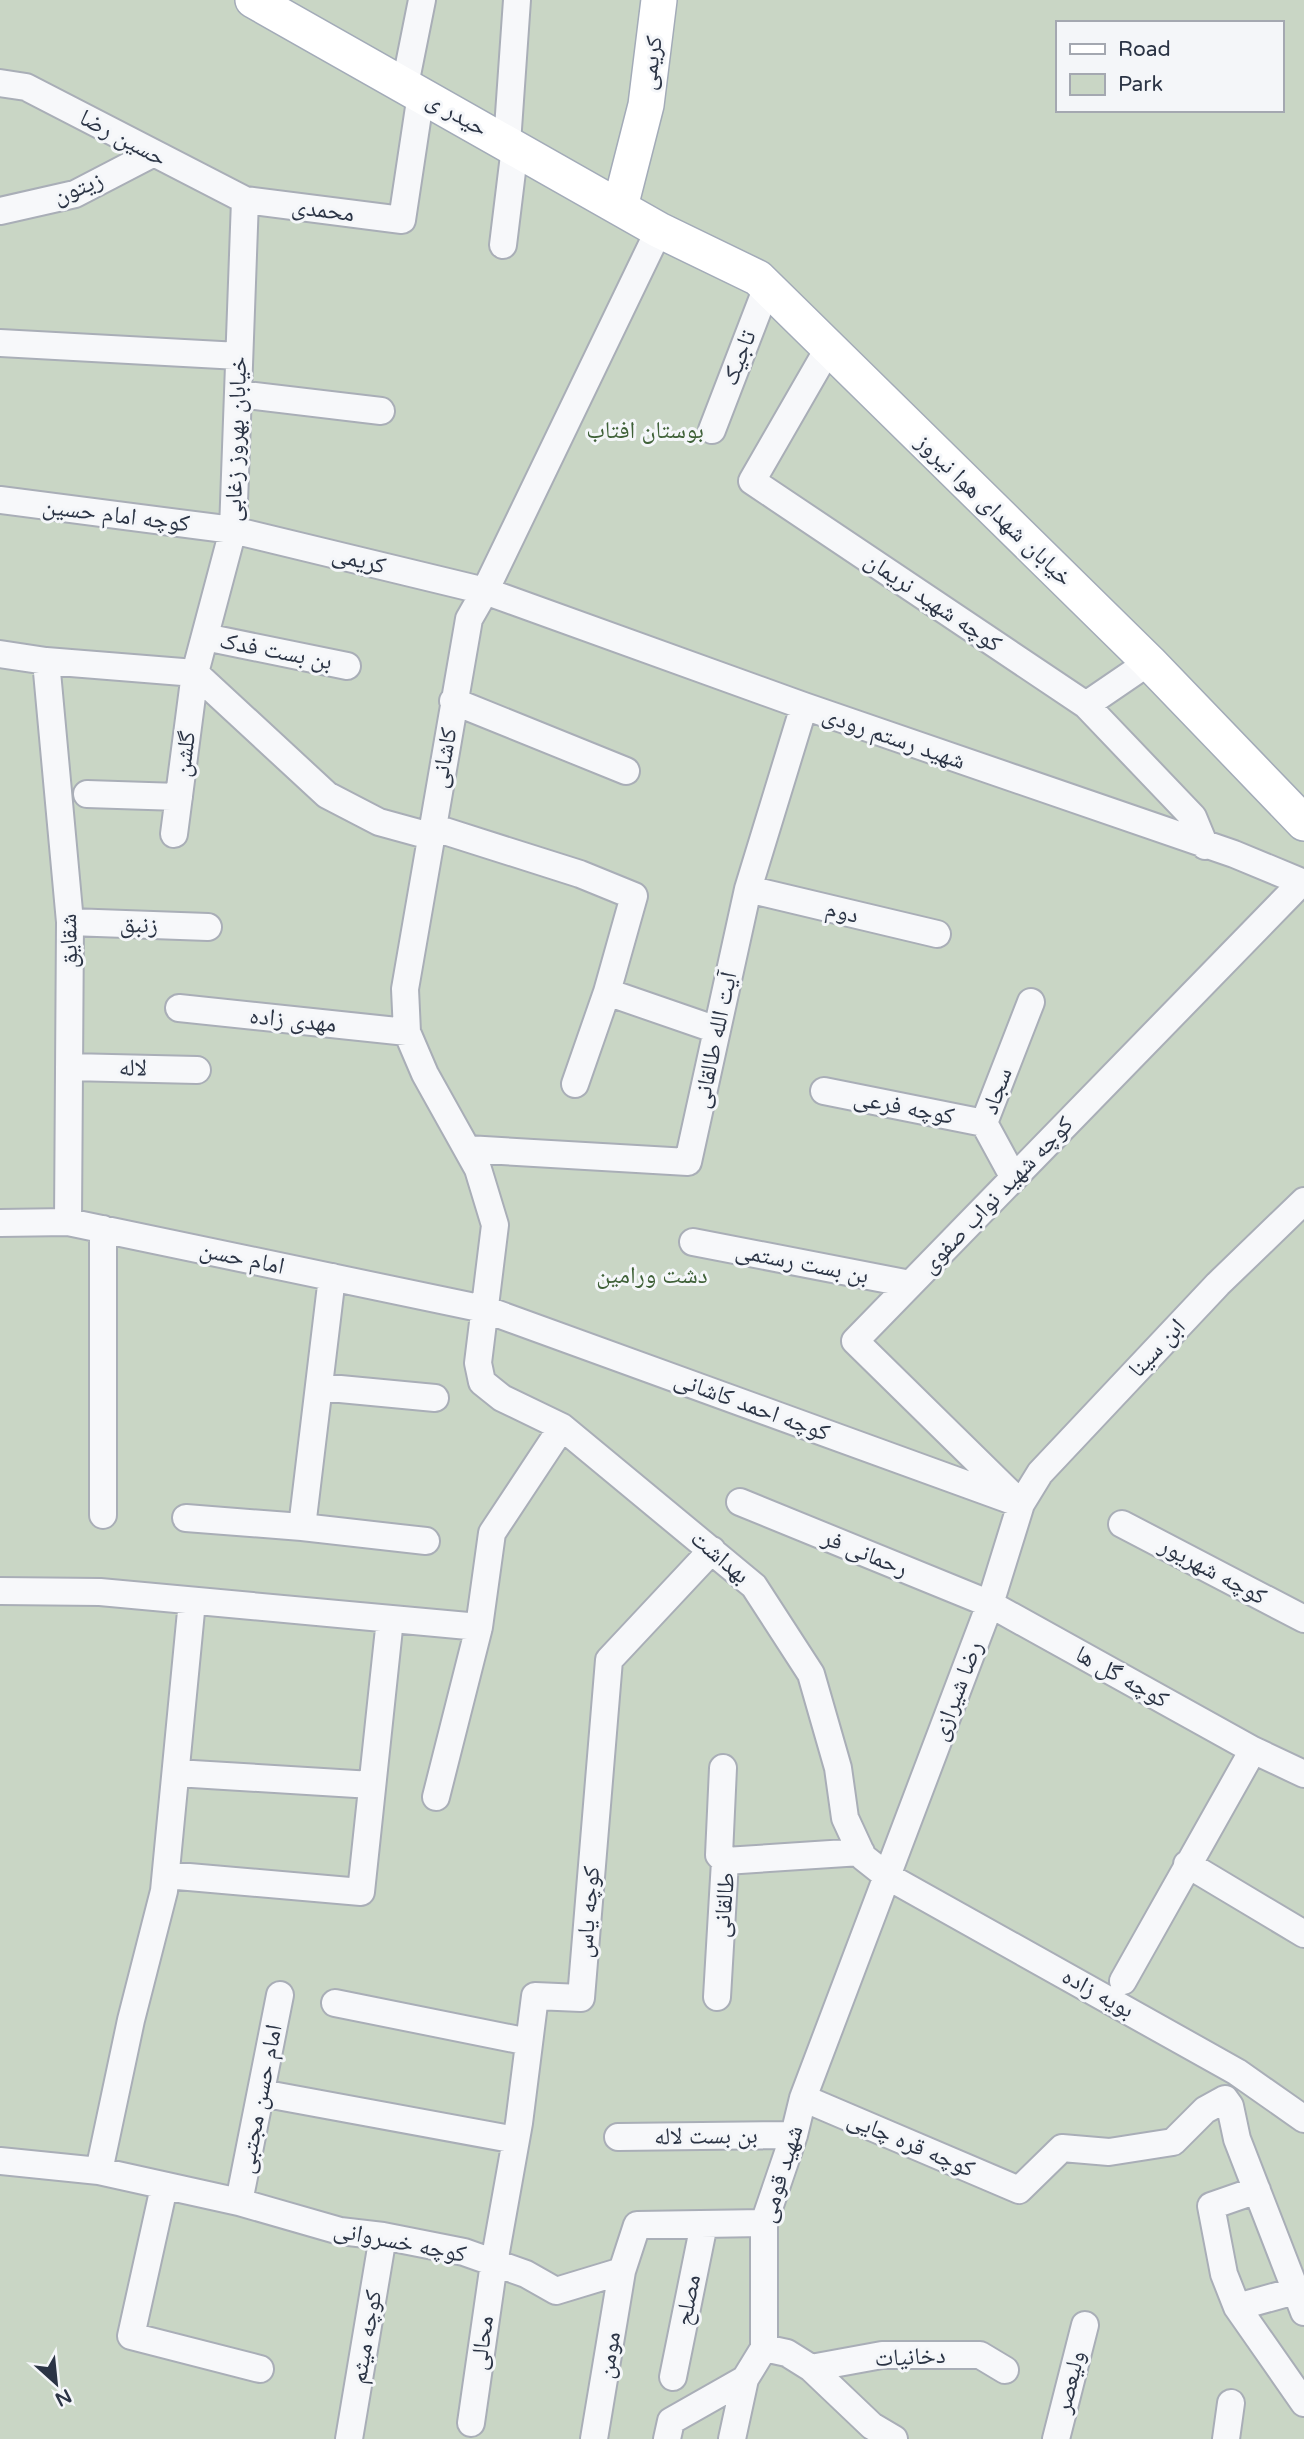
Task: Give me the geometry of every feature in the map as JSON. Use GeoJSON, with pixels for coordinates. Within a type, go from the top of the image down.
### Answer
{"type":"FeatureCollection","features":[{"type":"Feature","properties":{"kind":"main road","name":"حیدر ی"},"geometry":{"type":"LineString","coordinates":[[253,0],[290,10],[413,90],[659,230]]}},
{"type":"Feature","properties":{"kind":"main road","name":"کریمی"},"geometry":{"type":"LineString","coordinates":[[620,207],[646,104],[659,0]]}},
{"type":"Feature","properties":{"kind":"main road","name":"خیابان شهدای هوا نیروز"},"geometry":{"type":"LineString","coordinates":[[659,230],[758,278],[1149,662],[1304,823]]}},
{"type":"Feature","properties":{"kind":"street"},"geometry":{"type":"LineString","coordinates":[[413,90],[422,0]]}},
{"type":"Feature","properties":{"kind":"street"},"geometry":{"type":"LineString","coordinates":[[503,245],[511,145],[517,0]]}},
{"type":"Feature","properties":{"kind":"street","name":"حسین رضا"},"geometry":{"type":"LineString","coordinates":[[0,83],[26,87],[245,201]]}},
{"type":"Feature","properties":{"kind":"street","name":"محمدی"},"geometry":{"type":"LineString","coordinates":[[245,201],[402,220],[413,90]]}},
{"type":"Feature","properties":{"kind":"street","name":"زیتون"},"geometry":{"type":"LineString","coordinates":[[0,211],[75,194],[152,154]]}},
{"type":"Feature","properties":{"kind":"street","name":"خیابان بهروز زغابی"},"geometry":{"type":"LineString","coordinates":[[195,673],[233,530],[245,201]]}},
{"type":"Feature","properties":{"kind":"street","name":"کاشانی"},"geometry":{"type":"LineString","coordinates":[[484,1309],[495,1225],[478,1169],[425,1074],[407,1032],[405,989],[469,619],[659,230]]}},
{"type":"Feature","properties":{"kind":"street","name":"تاجیک"},"geometry":{"type":"LineString","coordinates":[[712,430],[766,287]]}},
{"type":"Feature","properties":{"kind":"street"},"geometry":{"type":"LineString","coordinates":[[0,343],[239,356]]}},
{"type":"Feature","properties":{"kind":"street","name":"کوچه شهید نریمان"},"geometry":{"type":"LineString","coordinates":[[828,349],[752,481],[1086,705],[1193,817],[1205,846]]}},
{"type":"Feature","properties":{"kind":"street"},"geometry":{"type":"LineString","coordinates":[[238,394],[381,411]]}},
{"type":"Feature","properties":{"kind":"street","name":"کوچه امام حسین"},"geometry":{"type":"LineString","coordinates":[[0,500],[233,530]]}},
{"type":"Feature","properties":{"kind":"street","name":"کریمی"},"geometry":{"type":"LineString","coordinates":[[233,530],[485,591]]}},
{"type":"Feature","properties":{"kind":"street","name":"شهید رستم رودی"},"geometry":{"type":"LineString","coordinates":[[485,591],[804,706],[1234,854],[1303,883]]}},
{"type":"Feature","properties":{"kind":"street","name":"بن بست فدک"},"geometry":{"type":"LineString","coordinates":[[205,637],[347,666]]}},
{"type":"Feature","properties":{"kind":"street"},"geometry":{"type":"LineString","coordinates":[[0,654],[46,661],[195,673],[327,795],[379,822],[431,832],[580,874],[634,896],[607,992],[576,1084]]}},
{"type":"Feature","properties":{"kind":"street","name":"شقایق"},"geometry":{"type":"LineString","coordinates":[[46,661],[70,922],[68,1222]]}},
{"type":"Feature","properties":{"kind":"street"},"geometry":{"type":"LineString","coordinates":[[1086,705],[1149,662]]}},
{"type":"Feature","properties":{"kind":"street","name":"گلشن"},"geometry":{"type":"LineString","coordinates":[[174,834],[195,673]]}},
{"type":"Feature","properties":{"kind":"street"},"geometry":{"type":"LineString","coordinates":[[453,701],[626,771]]}},
{"type":"Feature","properties":{"kind":"street","name":"آیت الله طالقانی"},"geometry":{"type":"LineString","coordinates":[[467,1149],[688,1162],[748,889],[804,706]]}},
{"type":"Feature","properties":{"kind":"street"},"geometry":{"type":"LineString","coordinates":[[87,794],[179,797]]}},
{"type":"Feature","properties":{"kind":"street","name":"کوچه شهید نواب صفوی"},"geometry":{"type":"LineString","coordinates":[[1021,1504],[855,1341],[1303,883]]}},
{"type":"Feature","properties":{"kind":"street","name":"دوم"},"geometry":{"type":"LineString","coordinates":[[748,889],[937,934]]}},
{"type":"Feature","properties":{"kind":"street","name":"زنبق"},"geometry":{"type":"LineString","coordinates":[[70,922],[208,927]]}},
{"type":"Feature","properties":{"kind":"street"},"geometry":{"type":"LineString","coordinates":[[607,992],[717,1030]]}},
{"type":"Feature","properties":{"kind":"street","name":"سجاد"},"geometry":{"type":"LineString","coordinates":[[1014,1178],[984,1123],[1031,1002]]}},
{"type":"Feature","properties":{"kind":"street","name":"مهدی زاده"},"geometry":{"type":"LineString","coordinates":[[179,1008],[407,1032]]}},
{"type":"Feature","properties":{"kind":"street","name":"لاله"},"geometry":{"type":"LineString","coordinates":[[69,1067],[197,1070]]}},
{"type":"Feature","properties":{"kind":"street","name":"کوچه فرعی"},"geometry":{"type":"LineString","coordinates":[[824,1091],[984,1123]]}},
{"type":"Feature","properties":{"kind":"street","name":"ابن سینا"},"geometry":{"type":"LineString","coordinates":[[1021,1504],[1040,1473],[1218,1284],[1304,1201]]}},
{"type":"Feature","properties":{"kind":"street","name":"امام حسن"},"geometry":{"type":"LineString","coordinates":[[0,1223],[68,1222],[484,1309]]}},
{"type":"Feature","properties":{"kind":"street"},"geometry":{"type":"LineString","coordinates":[[103,1229],[103,1515]]}},
{"type":"Feature","properties":{"kind":"street","name":"بن بست رستمی"},"geometry":{"type":"LineString","coordinates":[[693,1242],[910,1283]]}},
{"type":"Feature","properties":{"kind":"street"},"geometry":{"type":"LineString","coordinates":[[302,1527],[332,1277]]}},
{"type":"Feature","properties":{"kind":"street","name":"بهداشت"},"geometry":{"type":"LineString","coordinates":[[484,1309],[478,1363],[482,1382],[502,1398],[562,1427],[754,1587],[811,1674],[838,1768],[845,1818],[863,1857],[887,1875]]}},
{"type":"Feature","properties":{"kind":"street","name":"کوچه احمد کاشانی"},"geometry":{"type":"LineString","coordinates":[[484,1309],[1021,1504]]}},
{"type":"Feature","properties":{"kind":"street"},"geometry":{"type":"LineString","coordinates":[[319,1387],[435,1398]]}},
{"type":"Feature","properties":{"kind":"street"},"geometry":{"type":"LineString","coordinates":[[436,1797],[479,1627],[492,1533],[562,1427]]}},
{"type":"Feature","properties":{"kind":"street","name":"رحمانی فر"},"geometry":{"type":"LineString","coordinates":[[740,1502],[990,1604]]}},
{"type":"Feature","properties":{"kind":"street","name":"رضا شیرازی"},"geometry":{"type":"LineString","coordinates":[[887,1875],[990,1604],[1021,1504]]}},
{"type":"Feature","properties":{"kind":"street"},"geometry":{"type":"LineString","coordinates":[[186,1518],[302,1527],[426,1541]]}},
{"type":"Feature","properties":{"kind":"street","name":"کوچه شهریور"},"geometry":{"type":"LineString","coordinates":[[1122,1524],[1304,1619]]}},
{"type":"Feature","properties":{"kind":"street","name":"کوچه یاس"},"geometry":{"type":"LineString","coordinates":[[494,2263],[516,2140],[535,1996],[582,1998],[609,1660],[712,1550]]}},
{"type":"Feature","properties":{"kind":"street"},"geometry":{"type":"LineString","coordinates":[[0,1591],[100,1592],[479,1627]]}},
{"type":"Feature","properties":{"kind":"street"},"geometry":{"type":"LineString","coordinates":[[99,2171],[131,2020],[164,1891],[192,1601]]}},
{"type":"Feature","properties":{"kind":"street","name":"کوچه گل ها"},"geometry":{"type":"LineString","coordinates":[[990,1604],[1253,1750],[1304,1774]]}},
{"type":"Feature","properties":{"kind":"street"},"geometry":{"type":"LineString","coordinates":[[166,1875],[360,1892],[390,1619]]}},
{"type":"Feature","properties":{"kind":"street"},"geometry":{"type":"LineString","coordinates":[[1123,1981],[1253,1750]]}},
{"type":"Feature","properties":{"kind":"street"},"geometry":{"type":"LineString","coordinates":[[723,1768],[719,1854],[725,1861]]}},
{"type":"Feature","properties":{"kind":"street"},"geometry":{"type":"LineString","coordinates":[[176,1773],[372,1785]]}},
{"type":"Feature","properties":{"kind":"street","name":"طالقانی"},"geometry":{"type":"LineString","coordinates":[[717,1997],[725,1861],[861,1852]]}},
{"type":"Feature","properties":{"kind":"street"},"geometry":{"type":"LineString","coordinates":[[1187,1864],[1304,1934]]}},
{"type":"Feature","properties":{"kind":"street","name":"بویه زاده"},"geometry":{"type":"LineString","coordinates":[[887,1875],[1237,2073],[1304,2119]]}},
{"type":"Feature","properties":{"kind":"street","name":"شهید قومی"},"geometry":{"type":"LineString","coordinates":[[764,2348],[764,2223],[794,2135],[803,2098],[887,1875]]}},
{"type":"Feature","properties":{"kind":"street","name":"امام حسن مجتبی"},"geometry":{"type":"LineString","coordinates":[[239,2202],[280,1995]]}},
{"type":"Feature","properties":{"kind":"street"},"geometry":{"type":"LineString","coordinates":[[335,2003],[529,2042]]}},
{"type":"Feature","properties":{"kind":"street"},"geometry":{"type":"LineString","coordinates":[[1237,2073],[1225,2099],[1230,2106],[1237,2139],[1299,2302],[1237,2307]]}},
{"type":"Feature","properties":{"kind":"street"},"geometry":{"type":"LineString","coordinates":[[261,2093],[516,2140]]}},
{"type":"Feature","properties":{"kind":"street","name":"کوچه قره چایی"},"geometry":{"type":"LineString","coordinates":[[803,2098],[1019,2190],[1062,2148],[1109,2152],[1173,2142],[1205,2110],[1225,2099]]}},
{"type":"Feature","properties":{"kind":"street","name":"بن بست لاله"},"geometry":{"type":"LineString","coordinates":[[618,2137],[794,2135]]}},
{"type":"Feature","properties":{"kind":"street","name":"کوچه خسروانی"},"geometry":{"type":"LineString","coordinates":[[0,2161],[99,2171],[239,2202],[340,2231],[383,2236],[464,2252],[526,2274],[556,2291],[622,2271]]}},
{"type":"Feature","properties":{"kind":"street"},"geometry":{"type":"LineString","coordinates":[[164,2187],[131,2336],[260,2369]]}},
{"type":"Feature","properties":{"kind":"street"},"geometry":{"type":"LineString","coordinates":[[1256,2190],[1211,2206],[1224,2274],[1237,2307],[1304,2403]]}},
{"type":"Feature","properties":{"kind":"street"},"geometry":{"type":"LineString","coordinates":[[622,2271],[637,2225],[764,2223]]}},
{"type":"Feature","properties":{"kind":"street","name":"مصلح"},"geometry":{"type":"LineString","coordinates":[[673,2377],[704,2224]]}},
{"type":"Feature","properties":{"kind":"street","name":"کوچه میثم"},"geometry":{"type":"LineString","coordinates":[[349,2439],[383,2236]]}},
{"type":"Feature","properties":{"kind":"street","name":"محالی"},"geometry":{"type":"LineString","coordinates":[[471,2423],[494,2263]]}},
{"type":"Feature","properties":{"kind":"street","name":"مومن"},"geometry":{"type":"LineString","coordinates":[[594,2439],[622,2271]]}},
{"type":"Feature","properties":{"kind":"street","name":"ولیعصر"},"geometry":{"type":"LineString","coordinates":[[1056,2439],[1085,2325]]}},
{"type":"Feature","properties":{"kind":"street"},"geometry":{"type":"LineString","coordinates":[[732,2439],[745,2379],[764,2348],[787,2353],[811,2368],[872,2426],[891,2438]]}},
{"type":"Feature","properties":{"kind":"street","name":"دخانیات"},"geometry":{"type":"LineString","coordinates":[[811,2368],[882,2356],[980,2354],[1005,2370]]}},
{"type":"Feature","properties":{"kind":"street"},"geometry":{"type":"LineString","coordinates":[[667,2439],[671,2421],[745,2379]]}},
{"type":"Feature","properties":{"kind":"street"},"geometry":{"type":"LineString","coordinates":[[1226,2439],[1231,2403]]}},
{"type":"Feature","properties":{"kind":"green space","name":"دشت ورامین"},"geometry":{"type":"Polygon","coordinates":[[[0,0],[1304,0],[1304,2439],[0,2439],[0,0]]]}},
{"type":"Feature","properties":{"kind":"park label","name":"بوستان افتاب"},"geometry":{"type":"Point","coordinates":[645,430]}}]}
